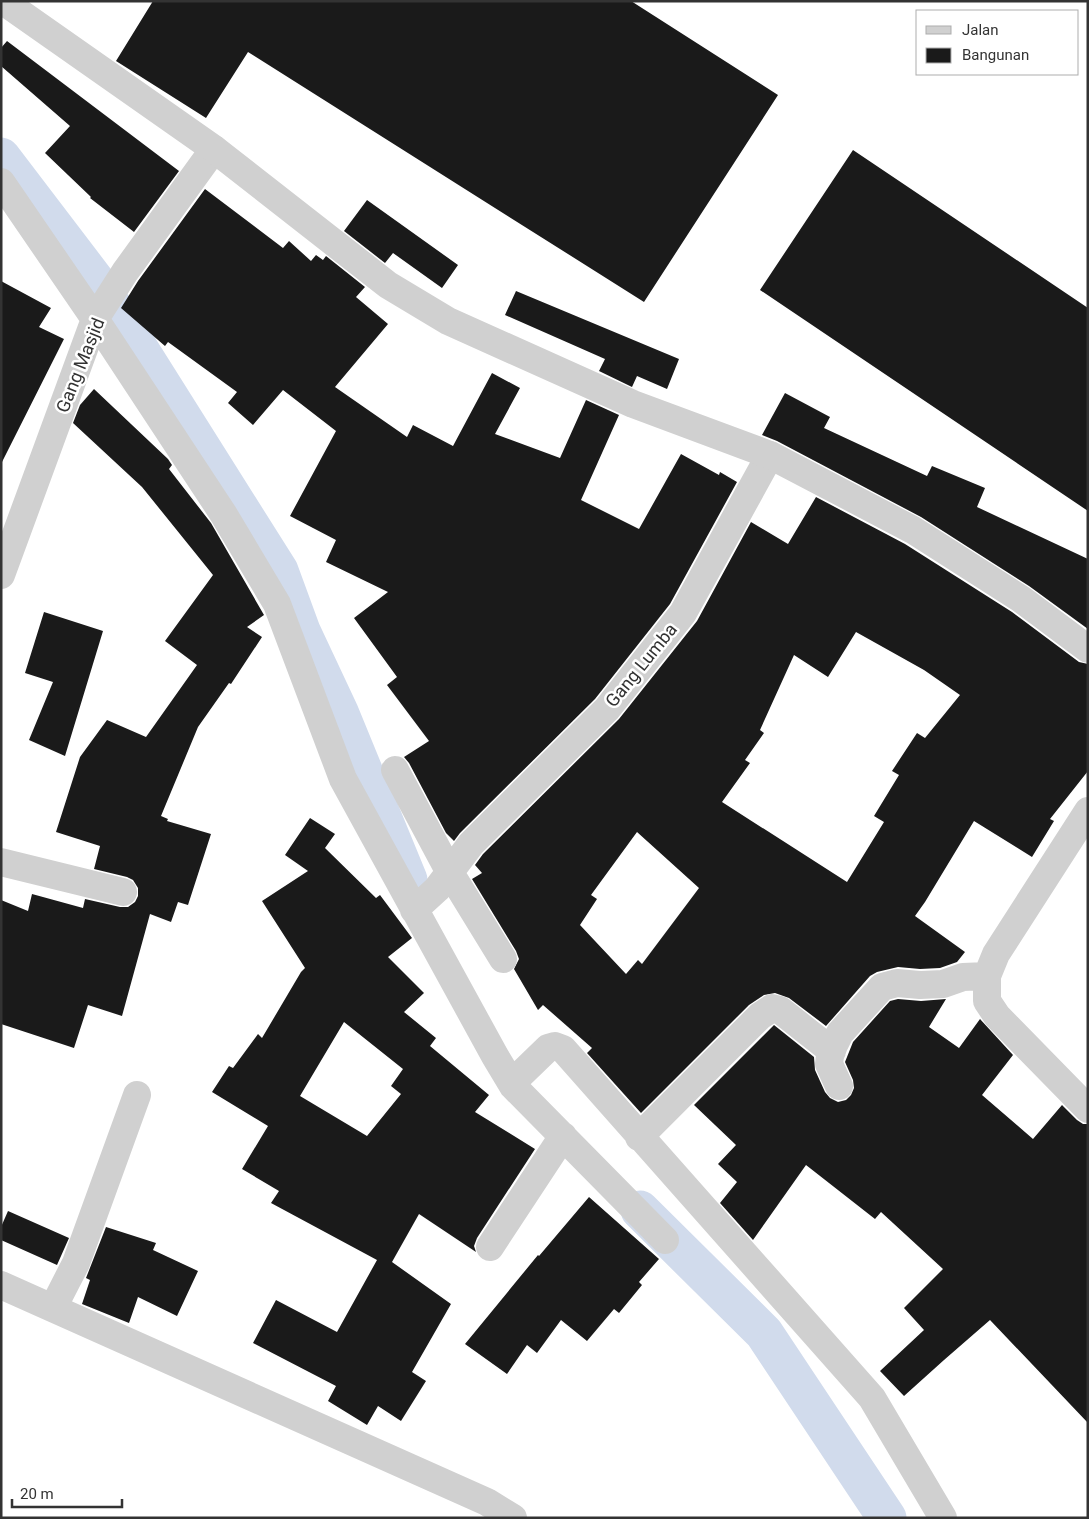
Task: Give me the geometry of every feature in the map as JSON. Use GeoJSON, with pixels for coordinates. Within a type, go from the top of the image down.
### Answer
{"type":"FeatureCollection","features":[{"type":"Feature","properties":{"kind":"street"},"geometry":{"type":"LineString","coordinates":[[3,1],[214,149],[388,285],[448,321],[633,404],[770,455],[912,530],[1021,599],[1088,649]]}},
{"type":"Feature","properties":{"kind":"street","name":"Gang Masjid"},"geometry":{"type":"LineString","coordinates":[[1,575],[98,315],[125,272],[214,149]]}},
{"type":"Feature","properties":{"kind":"street"},"geometry":{"type":"LineString","coordinates":[[1,182],[98,315],[224,515],[277,604],[343,779],[430,894],[503,959]]}},
{"type":"Feature","properties":{"kind":"street","name":"Gang Lumba"},"geometry":{"type":"LineString","coordinates":[[430,894],[471,844],[607,708],[683,613],[770,455]]}},
{"type":"Feature","properties":{"kind":"street"},"geometry":{"type":"LineString","coordinates":[[395,770],[430,894],[495,1056],[515,1082],[563,1136],[665,1240]]}},
{"type":"Feature","properties":{"kind":"street"},"geometry":{"type":"LineString","coordinates":[[1088,811],[996,954],[987,976],[988,1001],[997,1016],[1088,1109]]}},
{"type":"Feature","properties":{"kind":"street"},"geometry":{"type":"LineString","coordinates":[[1,862],[123,892]]}},
{"type":"Feature","properties":{"kind":"street"},"geometry":{"type":"LineString","coordinates":[[839,1086],[830,1064],[832,1051],[840,1033],[882,988],[897,983],[943,984],[963,977],[987,976]]}},
{"type":"Feature","properties":{"kind":"street"},"geometry":{"type":"LineString","coordinates":[[640,1137],[760,1016],[772,1008],[780,1010],[832,1051]]}},
{"type":"Feature","properties":{"kind":"street"},"geometry":{"type":"LineString","coordinates":[[515,1082],[548,1048],[555,1046],[563,1049],[872,1398],[944,1518]]}},
{"type":"Feature","properties":{"kind":"street"},"geometry":{"type":"LineString","coordinates":[[53,1308],[76,1263],[137,1095]]}},
{"type":"Feature","properties":{"kind":"street"},"geometry":{"type":"LineString","coordinates":[[490,1247],[563,1136]]}},
{"type":"Feature","properties":{"kind":"street"},"geometry":{"type":"LineString","coordinates":[[1,1284],[487,1502],[513,1518]]}},
{"type":"Feature","properties":{"kind":"building"},"geometry":{"type":"Polygon","coordinates":[[[153,1],[631,1],[778,95],[644,302],[248,52],[206,118],[116,61],[153,1]]]}},
{"type":"Feature","properties":{"kind":"building"},"geometry":{"type":"Polygon","coordinates":[[[7,41],[179,171],[134,232],[90,198],[45,153],[70,126],[1,66],[1,48],[7,41]]]}},
{"type":"Feature","properties":{"kind":"building"},"geometry":{"type":"Polygon","coordinates":[[[853,150],[1088,308],[1088,511],[760,290],[853,150]]]}},
{"type":"Feature","properties":{"kind":"building"},"geometry":{"type":"Polygon","coordinates":[[[205,189],[283,248],[289,241],[311,261],[316,255],[323,260],[326,256],[365,287],[356,297],[388,324],[335,387],[407,437],[413,425],[453,446],[492,373],[520,388],[495,434],[560,458],[586,400],[619,415],[581,500],[639,529],[681,454],[719,475],[720,472],[737,482],[670,604],[595,699],[454,841],[446,833],[404,757],[429,741],[387,685],[397,677],[354,618],[388,592],[326,562],[336,540],[290,516],[336,431],[283,390],[253,425],[228,403],[237,392],[168,342],[165,346],[121,308],[138,281],[205,189]]]}},
{"type":"Feature","properties":{"kind":"building"},"geometry":{"type":"Polygon","coordinates":[[[367,200],[458,265],[442,288],[393,253],[385,263],[344,231],[367,200]]]}},
{"type":"Feature","properties":{"kind":"building"},"geometry":{"type":"Polygon","coordinates":[[[1,281],[51,308],[39,327],[64,339],[1,464],[1,281]]]}},
{"type":"Feature","properties":{"kind":"building"},"geometry":{"type":"Polygon","coordinates":[[[516,291],[679,359],[667,389],[637,376],[632,387],[599,371],[605,359],[505,315],[516,291]]]}},
{"type":"Feature","properties":{"kind":"building"},"geometry":{"type":"Polygon","coordinates":[[[94,389],[168,459],[172,465],[169,469],[211,523],[264,615],[247,627],[262,637],[231,684],[229,683],[198,727],[161,816],[168,819],[167,821],[211,834],[188,905],[178,902],[171,922],[150,914],[122,1016],[88,1005],[74,1048],[1,1024],[1,900],[28,911],[32,894],[83,908],[85,899],[120,907],[128,907],[135,902],[138,896],[138,888],[133,880],[94,869],[100,846],[56,832],[80,757],[107,720],[146,737],[197,665],[165,641],[213,575],[142,487],[73,423],[80,405],[94,389]]]}},
{"type":"Feature","properties":{"kind":"building"},"geometry":{"type":"Polygon","coordinates":[[[785,393],[830,417],[824,428],[927,476],[932,466],[985,488],[977,507],[1088,559],[1088,629],[1029,586],[921,517],[777,441],[762,435],[785,393]]]}},
{"type":"Feature","properties":{"kind":"building"},"geometry":{"type":"Polygon","coordinates":[[[816,497],[905,544],[1012,612],[1079,662],[1088,664],[1088,771],[1050,819],[1054,821],[1032,857],[974,821],[915,916],[965,952],[957,962],[940,968],[898,967],[877,972],[870,976],[826,1026],[789,998],[775,993],[764,995],[749,1005],[641,1113],[587,1053],[592,1048],[543,1005],[538,1010],[514,969],[519,959],[516,951],[472,879],[482,873],[475,865],[483,854],[619,719],[697,621],[751,522],[788,544],[816,497]],[[856,632],[828,677],[794,655],[760,730],[764,733],[745,760],[750,763],[722,802],[847,882],[884,822],[874,816],[899,775],[892,771],[917,733],[925,738],[960,695],[924,670],[856,632]],[[637,832],[591,895],[597,899],[580,925],[626,974],[638,960],[642,964],[699,888],[637,832]]]}},
{"type":"Feature","properties":{"kind":"building"},"geometry":{"type":"Polygon","coordinates":[[[44,612],[103,631],[65,756],[29,740],[53,682],[25,673],[44,612]]]}},
{"type":"Feature","properties":{"kind":"building"},"geometry":{"type":"Polygon","coordinates":[[[310,818],[335,834],[325,848],[376,898],[380,895],[412,938],[388,957],[424,993],[404,1012],[436,1038],[430,1046],[489,1095],[475,1112],[535,1149],[477,1238],[474,1246],[476,1252],[419,1214],[392,1262],[451,1304],[412,1372],[426,1381],[401,1421],[378,1406],[367,1425],[328,1401],[336,1386],[253,1343],[276,1300],[337,1332],[377,1260],[271,1203],[279,1191],[242,1169],[268,1126],[212,1092],[229,1066],[233,1068],[258,1034],[262,1038],[305,968],[262,901],[308,871],[285,855],[310,818]],[[344,1022],[300,1096],[367,1136],[401,1094],[391,1086],[403,1069],[344,1022]]]}},
{"type":"Feature","properties":{"kind":"building"},"geometry":{"type":"Polygon","coordinates":[[[898,999],[921,1001],[946,999],[929,1027],[959,1048],[980,1019],[1013,1055],[982,1095],[1033,1139],[1062,1105],[1077,1120],[1083,1124],[1088,1124],[1088,1423],[990,1320],[904,1396],[880,1371],[924,1330],[904,1308],[943,1269],[881,1212],[875,1219],[806,1165],[753,1240],[720,1203],[737,1182],[718,1164],[736,1145],[694,1105],[774,1025],[814,1057],[815,1070],[825,1092],[830,1098],[838,1102],[846,1100],[854,1088],[853,1080],[845,1062],[853,1042],[890,1001],[898,999]]]}},
{"type":"Feature","properties":{"kind":"building"},"geometry":{"type":"Polygon","coordinates":[[[589,1197],[659,1259],[639,1282],[642,1285],[619,1313],[614,1309],[587,1341],[561,1320],[537,1353],[527,1345],[507,1374],[465,1344],[538,1255],[589,1197]]]}},
{"type":"Feature","properties":{"kind":"building"},"geometry":{"type":"Polygon","coordinates":[[[8,1211],[69,1238],[57,1265],[1,1240],[1,1227],[8,1211]]]}},
{"type":"Feature","properties":{"kind":"building"},"geometry":{"type":"Polygon","coordinates":[[[106,1227],[156,1243],[153,1250],[198,1271],[177,1316],[138,1297],[129,1323],[82,1304],[90,1280],[86,1278],[106,1227]]]}},
{"type":"Feature","properties":{"kind":"waterway"},"geometry":{"type":"LineString","coordinates":[[1,157],[100,287],[279,571],[301,631],[339,712],[408,880]]}},
{"type":"Feature","properties":{"kind":"waterway"},"geometry":{"type":"LineString","coordinates":[[640,1210],[764,1333],[887,1518]]}}]}
